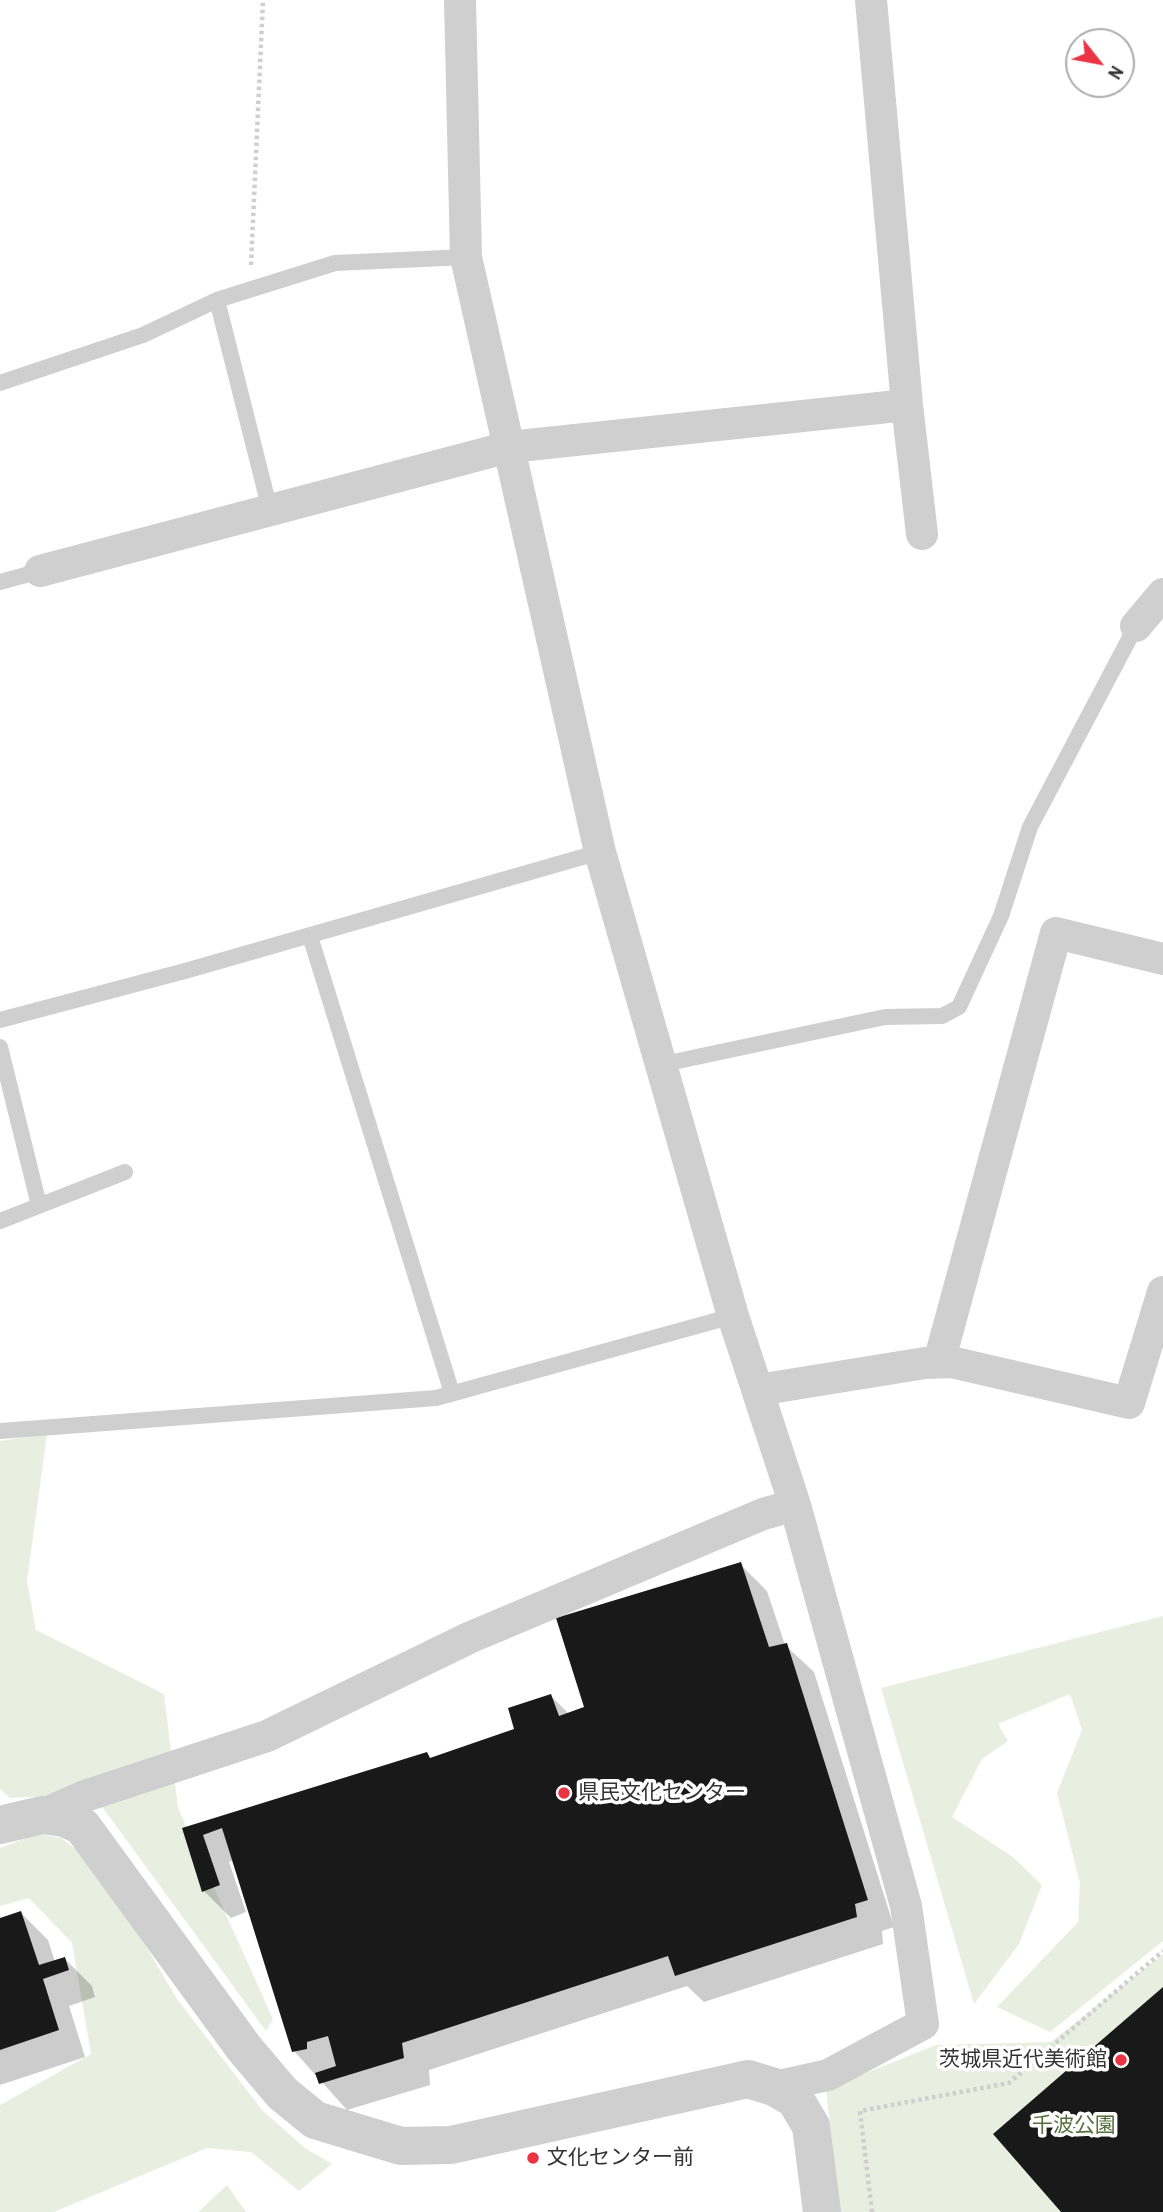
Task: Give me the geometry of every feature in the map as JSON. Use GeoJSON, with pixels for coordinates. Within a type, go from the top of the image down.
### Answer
{"type":"FeatureCollection","features":[{"type":"Feature","properties":{"kind":"street"},"geometry":{"type":"LineString","coordinates":[[460,0],[466,257],[600,852],[733,1316],[795,1505],[906,1906],[923,2024],[828,2075],[774,2087]]}},
{"type":"Feature","properties":{"kind":"street"},"geometry":{"type":"LineString","coordinates":[[871,0],[907,405],[922,534]]}},
{"type":"Feature","properties":{"kind":"street"},"geometry":{"type":"LineString","coordinates":[[40,571],[509,447],[907,405]]}},
{"type":"Feature","properties":{"kind":"street"},"geometry":{"type":"LineString","coordinates":[[1136,626],[1163,594]]}},
{"type":"Feature","properties":{"kind":"street"},"geometry":{"type":"LineString","coordinates":[[939,1363],[1056,933],[1163,959]]}},
{"type":"Feature","properties":{"kind":"street"},"geometry":{"type":"LineString","coordinates":[[758,1390],[951,1362],[1129,1403],[1163,1292]]}},
{"type":"Feature","properties":{"kind":"street"},"geometry":{"type":"LineString","coordinates":[[0,1825],[42,1815],[85,1796],[267,1736],[471,1637],[763,1514],[795,1505]]}},
{"type":"Feature","properties":{"kind":"street"},"geometry":{"type":"LineString","coordinates":[[42,1815],[64,1818],[82,1826],[93,1837],[244,2048],[282,2093],[315,2120],[401,2146],[451,2145],[748,2079],[774,2087],[795,2099],[811,2126],[822,2212]]}},
{"type":"Feature","properties":{"kind":"lane"},"geometry":{"type":"LineString","coordinates":[[0,383],[144,335],[217,300],[335,263],[466,257]]}},
{"type":"Feature","properties":{"kind":"lane"},"geometry":{"type":"LineString","coordinates":[[217,300],[270,510]]}},
{"type":"Feature","properties":{"kind":"lane"},"geometry":{"type":"LineString","coordinates":[[0,582],[40,571]]}},
{"type":"Feature","properties":{"kind":"lane"},"geometry":{"type":"LineString","coordinates":[[659,1065],[885,1017],[942,1016],[959,1007],[1001,916],[1030,827],[1136,626]]}},
{"type":"Feature","properties":{"kind":"lane"},"geometry":{"type":"LineString","coordinates":[[0,1020],[310,936],[600,852]]}},
{"type":"Feature","properties":{"kind":"lane"},"geometry":{"type":"LineString","coordinates":[[310,936],[452,1394]]}},
{"type":"Feature","properties":{"kind":"lane"},"geometry":{"type":"LineString","coordinates":[[0,1047],[39,1205]]}},
{"type":"Feature","properties":{"kind":"lane"},"geometry":{"type":"LineString","coordinates":[[0,1221],[125,1172]]}},
{"type":"Feature","properties":{"kind":"lane"},"geometry":{"type":"LineString","coordinates":[[0,1431],[436,1398],[733,1316]]}},
{"type":"Feature","properties":{"kind":"path"},"geometry":{"type":"LineString","coordinates":[[251,289],[263,0]]}},
{"type":"Feature","properties":{"kind":"path"},"geometry":{"type":"LineString","coordinates":[[872,2212],[860,2111],[1009,2083],[1163,1951]]}},
{"type":"Feature","properties":{"kind":"green space"},"geometry":{"type":"Polygon","coordinates":[[[47,1434],[27,1581],[36,1630],[164,1694],[178,1808],[273,2019],[266,2031],[103,1808],[46,1796],[10,1798],[0,1789],[0,1441],[47,1434]]]}},
{"type":"Feature","properties":{"kind":"green space"},"geometry":{"type":"Polygon","coordinates":[[[1163,1616],[1163,1941],[1050,2032],[997,2007],[1078,1922],[1080,1883],[1057,1793],[1082,1730],[1070,1694],[998,1724],[1008,1741],[982,1759],[952,1817],[1013,1857],[1042,1885],[1019,1944],[974,2004],[881,1688],[1163,1616]]]}},
{"type":"Feature","properties":{"kind":"green space"},"geometry":{"type":"Polygon","coordinates":[[[37,1834],[61,1838],[90,1860],[120,1902],[177,1999],[262,2110],[305,2148],[332,2164],[299,2191],[251,2152],[207,2148],[54,2212],[0,2212],[0,2105],[91,2054],[72,1943],[29,1898],[0,1906],[0,1848],[37,1834]]]}},
{"type":"Feature","properties":{"kind":"green space","name":"千波公園"},"geometry":{"type":"Polygon","coordinates":[[[1163,1954],[1163,2212],[840,2212],[826,2089],[936,2045],[1051,2042],[1163,1954]]]}},
{"type":"Feature","properties":{"kind":"green space"},"geometry":{"type":"Polygon","coordinates":[[[227,2185],[246,2212],[198,2212],[227,2185]]]}},
{"type":"Feature","properties":{"kind":"building","name":"県民文化センター"},"geometry":{"type":"Polygon","coordinates":[[[741,1562],[769,1647],[787,1643],[868,1900],[855,1904],[857,1917],[675,1976],[668,1956],[402,2043],[404,2058],[319,2084],[315,2073],[336,2066],[328,2036],[307,2042],[307,2049],[292,2052],[222,1828],[203,1835],[220,1885],[202,1892],[182,1828],[427,1752],[430,1758],[514,1729],[508,1708],[551,1694],[559,1716],[584,1707],[556,1618],[741,1562]]]}},
{"type":"Feature","properties":{"kind":"building"},"geometry":{"type":"Polygon","coordinates":[[[21,1911],[39,1965],[65,1957],[69,1970],[43,1979],[59,2030],[0,2050],[0,1918],[21,1911]]]}},
{"type":"Feature","properties":{"kind":"building","name":"茨城県近代美術館"},"geometry":{"type":"Polygon","coordinates":[[[1163,1987],[1163,2212],[1061,2212],[993,2134],[1163,1987]]]}},
{"type":"Feature","properties":{"kind":"place","name":"県民文化センター"},"geometry":{"type":"Point","coordinates":[564,1793]}},
{"type":"Feature","properties":{"kind":"place","name":"茨城県近代美術館"},"geometry":{"type":"Point","coordinates":[1121,2060]}},
{"type":"Feature","properties":{"kind":"place","name":"文化センター前"},"geometry":{"type":"Point","coordinates":[533,2158]}}]}
